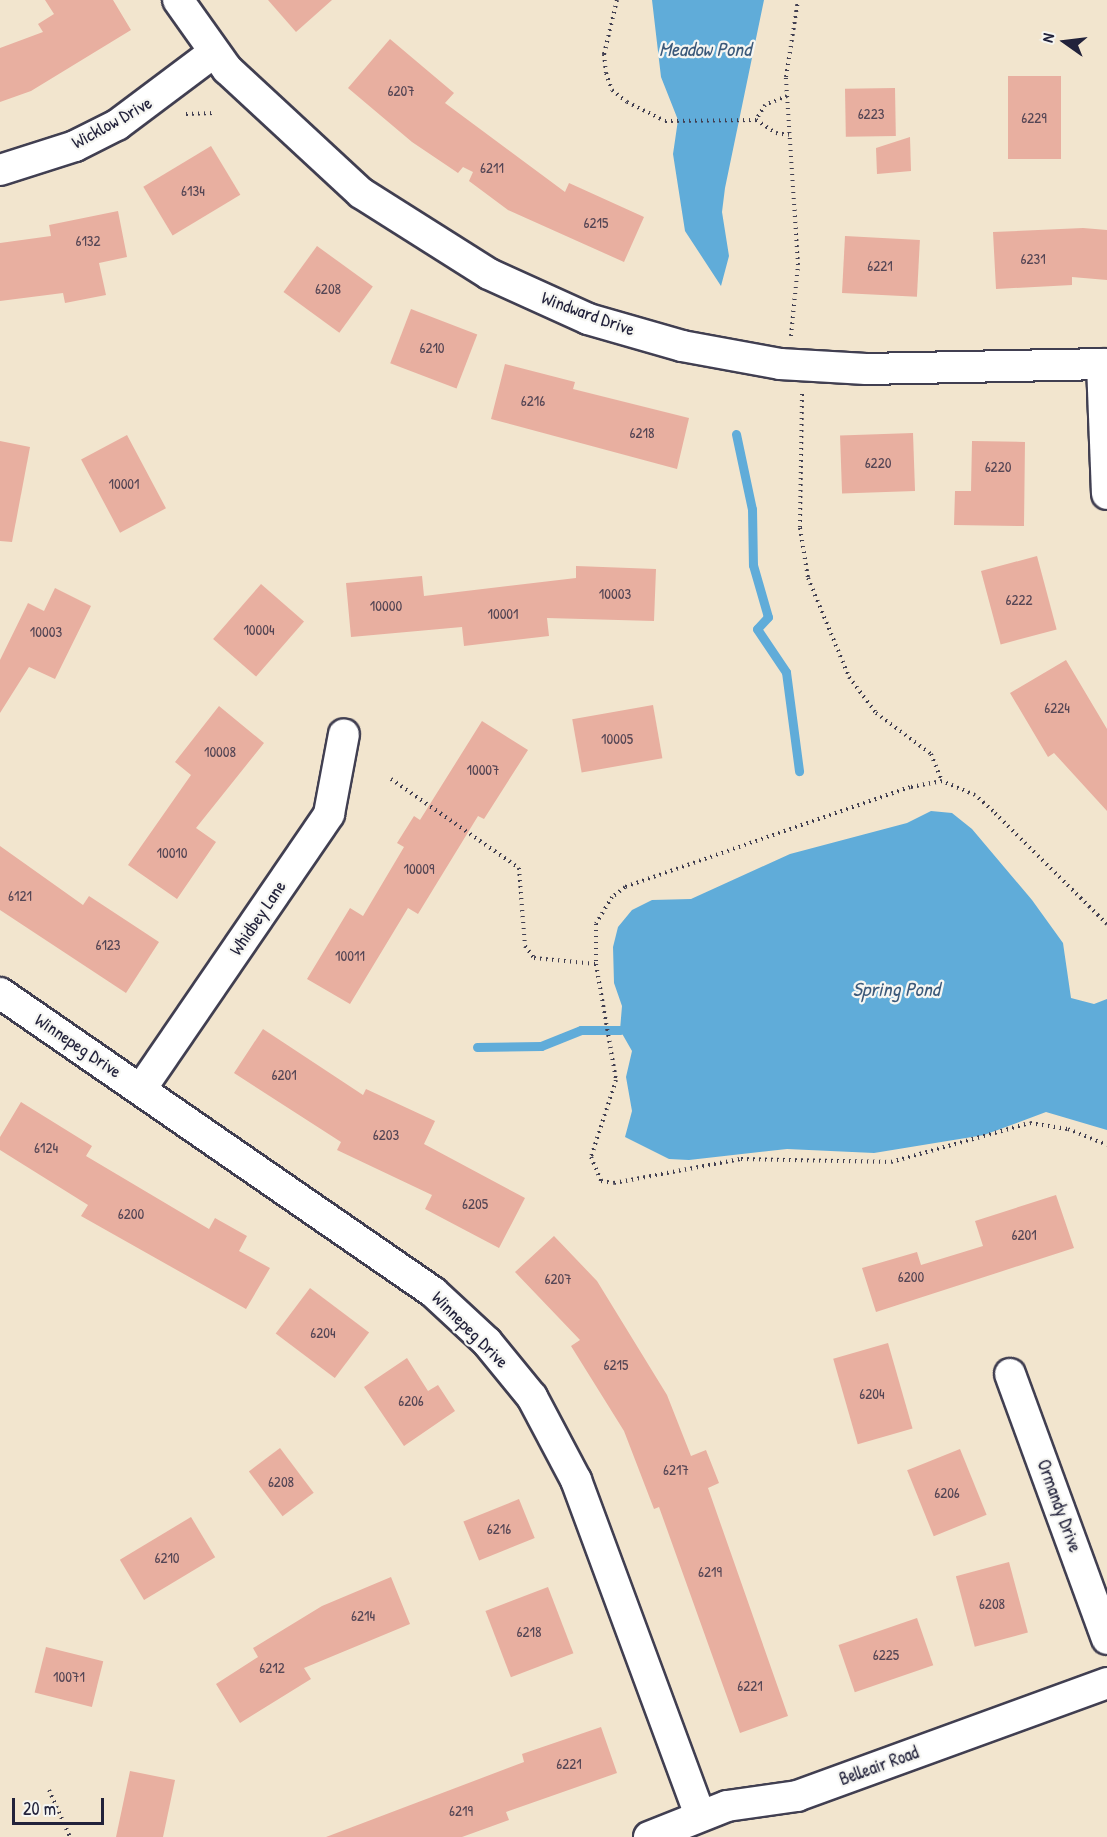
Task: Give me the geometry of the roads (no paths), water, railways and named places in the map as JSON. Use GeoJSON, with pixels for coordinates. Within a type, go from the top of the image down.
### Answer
{"type":"FeatureCollection","features":[{"type":"Feature","properties":{"kind":"street","name":"Windward Drive"},"geometry":{"type":"LineString","coordinates":[[178,0],[213,53],[320,159],[400,222],[489,274],[588,318],[682,346],[780,364],[866,369],[1105,364]]}},
{"type":"Feature","properties":{"kind":"street","name":"Wicklow Drive"},"geometry":{"type":"LineString","coordinates":[[0,170],[75,146],[117,125],[213,53]]}},
{"type":"Feature","properties":{"kind":"street"},"geometry":{"type":"LineString","coordinates":[[1105,364],[1107,494]]}},
{"type":"Feature","properties":{"kind":"street","name":"Whidbey Lane"},"geometry":{"type":"LineString","coordinates":[[141,1089],[329,814],[344,734]]}},
{"type":"Feature","properties":{"kind":"street","name":"Winnepeg Drive"},"geometry":{"type":"LineString","coordinates":[[0,993],[433,1292],[487,1342],[532,1397],[576,1480],[700,1816]]}},
{"type":"Feature","properties":{"kind":"street","name":"Ormandy Drive"},"geometry":{"type":"LineString","coordinates":[[1010,1374],[1107,1639]]}},
{"type":"Feature","properties":{"kind":"street","name":"Belleair Road"},"geometry":{"type":"LineString","coordinates":[[649,1837],[700,1816],[759,1799],[797,1796],[1107,1683]]}},
{"type":"Feature","properties":{"kind":"water","name":"Meadow Pond"},"geometry":{"type":"Polygon","coordinates":[[[652,0],[764,0],[725,188],[722,212],[729,256],[721,286],[685,231],[673,154],[678,120],[661,77],[652,0]]]}},
{"type":"Feature","properties":{"kind":"water","name":"Spring Pond"},"geometry":{"type":"Polygon","coordinates":[[[931,811],[952,813],[972,829],[1032,900],[1063,943],[1071,998],[1094,1004],[1107,999],[1107,1130],[1046,1112],[984,1135],[874,1153],[787,1149],[689,1160],[669,1159],[625,1137],[632,1111],[626,1077],[632,1051],[620,1030],[622,1006],[614,983],[613,947],[618,927],[632,910],[652,900],[691,899],[790,854],[907,823],[931,811]]]}},
{"type":"Feature","properties":{"kind":"waterway"},"geometry":{"type":"LineString","coordinates":[[736,434],[752,509],[753,565],[768,617],[757,629],[786,672],[799,771]]}},
{"type":"Feature","properties":{"kind":"waterway"},"geometry":{"type":"LineString","coordinates":[[477,1047],[541,1046],[581,1030],[620,1030]]}}]}
